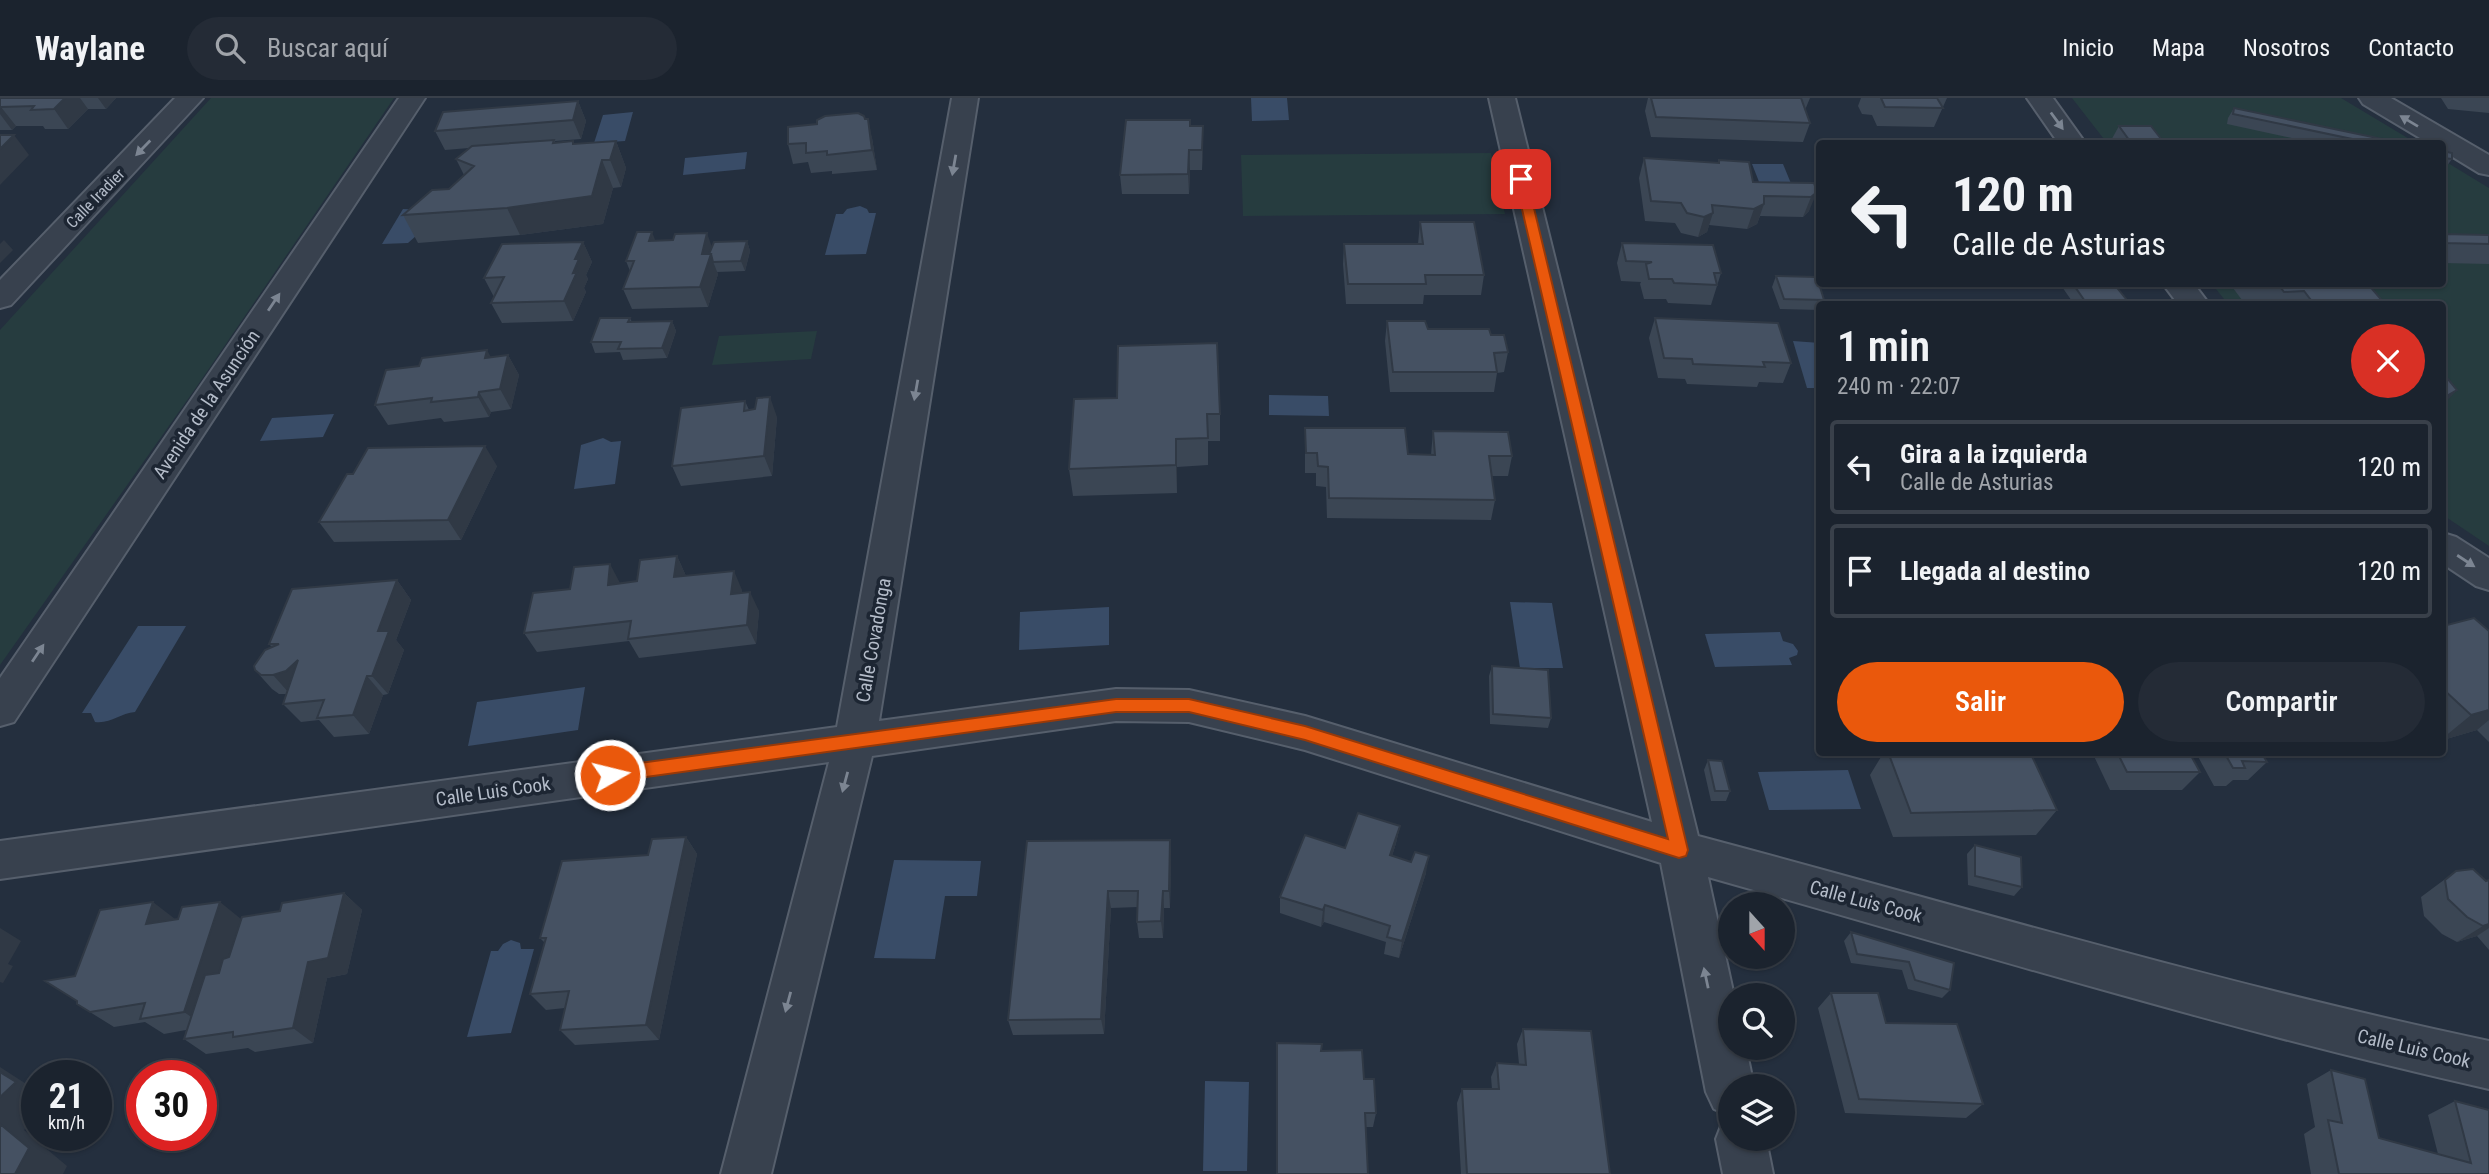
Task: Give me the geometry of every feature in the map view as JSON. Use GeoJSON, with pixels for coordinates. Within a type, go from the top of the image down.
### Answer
{"type":"FeatureCollection","features":[{"type":"Feature","properties":{"kind":"street","name":"Calle Iradier"},"geometry":{"type":"LineString","coordinates":[[0,298],[190,98]]}},
{"type":"Feature","properties":{"kind":"street","name":"Avenida de la Asunción"},"geometry":{"type":"LineString","coordinates":[[0,710],[412,98]]}},
{"type":"Feature","properties":{"kind":"street","name":"Calle Covadonga"},"geometry":{"type":"LineString","coordinates":[[746,1174],[855,741],[965,98]]}},
{"type":"Feature","properties":{"kind":"street"},"geometry":{"type":"LineString","coordinates":[[1502,98],[1679,850],[1727,1074]]}},
{"type":"Feature","properties":{"kind":"street"},"geometry":{"type":"LineString","coordinates":[[2040,98],[2070,140]]}},
{"type":"Feature","properties":{"kind":"street"},"geometry":{"type":"LineString","coordinates":[[2372,98],[2443,140]]}},
{"type":"Feature","properties":{"kind":"street"},"geometry":{"type":"LineString","coordinates":[[2446,142],[2489,167]]}},
{"type":"Feature","properties":{"kind":"street"},"geometry":{"type":"LineString","coordinates":[[2180,287],[2192,301]]}},
{"type":"Feature","properties":{"kind":"street"},"geometry":{"type":"LineString","coordinates":[[2446,548],[2489,576]]}},
{"type":"Feature","properties":{"kind":"street","name":"Calle Luis Cook"},"geometry":{"type":"LineString","coordinates":[[0,860],[1116,705],[1189,706],[1305,733],[1679,850],[2230,1002],[2402,1046],[2489,1065]]}},
{"type":"Feature","properties":{"kind":"street"},"geometry":{"type":"LineString","coordinates":[[1743,1151],[1748,1174]]}},
{"type":"Feature","properties":{"kind":"green space"},"geometry":{"type":"Polygon","coordinates":[[[211,98],[394,98],[195,389],[0,665],[0,330],[211,98]]]}},
{"type":"Feature","properties":{"kind":"green space"},"geometry":{"type":"Polygon","coordinates":[[[2072,98],[2341,98],[2411,140],[2105,140],[2072,98]]]}},
{"type":"Feature","properties":{"kind":"green space"},"geometry":{"type":"Polygon","coordinates":[[[1491,153],[1505,214],[1243,216],[1241,155],[1491,153]]]}},
{"type":"Feature","properties":{"kind":"green space"},"geometry":{"type":"Polygon","coordinates":[[[2446,162],[2489,188],[2489,546],[2446,517],[2446,301],[2226,301],[2214,287],[2446,287],[2446,162]]]}},
{"type":"Feature","properties":{"kind":"green space"},"geometry":{"type":"Polygon","coordinates":[[[817,331],[811,359],[712,365],[719,336],[817,331]]]}},
{"type":"Feature","properties":{"kind":"water"},"geometry":{"type":"Polygon","coordinates":[[[1251,98],[1287,98],[1289,120],[1252,121],[1251,98]]]}},
{"type":"Feature","properties":{"kind":"water"},"geometry":{"type":"Polygon","coordinates":[[[633,112],[625,141],[594,143],[603,115],[633,112]]]}},
{"type":"Feature","properties":{"kind":"water"},"geometry":{"type":"Polygon","coordinates":[[[747,152],[745,169],[683,175],[685,158],[747,152]]]}},
{"type":"Feature","properties":{"kind":"water"},"geometry":{"type":"Polygon","coordinates":[[[1752,164],[1783,164],[1797,198],[1765,197],[1752,164]]]}},
{"type":"Feature","properties":{"kind":"water"},"geometry":{"type":"Polygon","coordinates":[[[860,206],[869,213],[876,213],[866,254],[825,255],[836,214],[843,214],[847,209],[860,206]]]}},
{"type":"Feature","properties":{"kind":"water"},"geometry":{"type":"Polygon","coordinates":[[[403,209],[444,211],[408,243],[382,244],[403,209]]]}},
{"type":"Feature","properties":{"kind":"water"},"geometry":{"type":"Polygon","coordinates":[[[1793,341],[1816,343],[1816,388],[1807,388],[1793,341]]]}},
{"type":"Feature","properties":{"kind":"water"},"geometry":{"type":"Polygon","coordinates":[[[1269,395],[1328,396],[1329,416],[1269,415],[1269,395]]]}},
{"type":"Feature","properties":{"kind":"water"},"geometry":{"type":"Polygon","coordinates":[[[334,414],[323,437],[260,441],[272,418],[334,414]]]}},
{"type":"Feature","properties":{"kind":"water"},"geometry":{"type":"Polygon","coordinates":[[[603,438],[611,442],[621,441],[615,484],[574,489],[581,445],[603,438]]]}},
{"type":"Feature","properties":{"kind":"water"},"geometry":{"type":"Polygon","coordinates":[[[1510,602],[1552,603],[1563,668],[1520,668],[1510,602]]]}},
{"type":"Feature","properties":{"kind":"water"},"geometry":{"type":"Polygon","coordinates":[[[1109,607],[1109,645],[1019,650],[1020,612],[1109,607]]]}},
{"type":"Feature","properties":{"kind":"water"},"geometry":{"type":"Polygon","coordinates":[[[138,626],[186,626],[135,712],[95,722],[91,713],[82,713],[138,626]]]}},
{"type":"Feature","properties":{"kind":"water"},"geometry":{"type":"Polygon","coordinates":[[[1780,632],[1783,641],[1793,644],[1798,651],[1797,655],[1789,658],[1792,665],[1715,667],[1705,634],[1780,632]]]}},
{"type":"Feature","properties":{"kind":"water"},"geometry":{"type":"Polygon","coordinates":[[[585,687],[578,730],[468,746],[477,702],[585,687]]]}},
{"type":"Feature","properties":{"kind":"water"},"geometry":{"type":"Polygon","coordinates":[[[1848,770],[1861,809],[1769,810],[1758,772],[1848,770]]]}},
{"type":"Feature","properties":{"kind":"water"},"geometry":{"type":"Polygon","coordinates":[[[894,860],[981,861],[977,896],[945,896],[935,959],[874,958],[894,860]]]}},
{"type":"Feature","properties":{"kind":"water"},"geometry":{"type":"Polygon","coordinates":[[[511,940],[520,943],[521,949],[534,949],[511,1033],[467,1037],[491,951],[498,951],[503,944],[511,940]]]}},
{"type":"Feature","properties":{"kind":"water"},"geometry":{"type":"Polygon","coordinates":[[[1205,1081],[1249,1082],[1247,1171],[1203,1171],[1205,1081]]]}},
{"type":"Feature","properties":{"kind":"building"},"geometry":{"type":"Polygon","coordinates":[[[0,98],[65,98],[54,109],[31,110],[34,106],[0,108],[0,98]]]}},
{"type":"Feature","properties":{"kind":"building"},"geometry":{"type":"Polygon","coordinates":[[[1651,98],[1801,98],[1810,123],[1656,117],[1651,98]]]}},
{"type":"Feature","properties":{"kind":"building"},"geometry":{"type":"Polygon","coordinates":[[[1881,98],[1937,98],[1943,108],[1885,107],[1881,98]]]}},
{"type":"Feature","properties":{"kind":"building"},"geometry":{"type":"Polygon","coordinates":[[[578,101],[573,120],[435,131],[443,112],[578,101]]]}},
{"type":"Feature","properties":{"kind":"building"},"geometry":{"type":"Polygon","coordinates":[[[2234,108],[2387,140],[2357,140],[2233,114],[2234,108]]]}},
{"type":"Feature","properties":{"kind":"building"},"geometry":{"type":"Polygon","coordinates":[[[858,113],[868,119],[872,150],[827,155],[827,151],[806,153],[806,143],[788,144],[788,127],[817,124],[817,120],[825,116],[858,113]]]}},
{"type":"Feature","properties":{"kind":"building"},"geometry":{"type":"Polygon","coordinates":[[[1126,120],[1190,120],[1190,126],[1203,126],[1202,150],[1189,150],[1188,174],[1120,175],[1126,120]]]}},
{"type":"Feature","properties":{"kind":"building"},"geometry":{"type":"Polygon","coordinates":[[[2119,126],[2151,126],[2162,140],[2129,140],[2119,126]]]}},
{"type":"Feature","properties":{"kind":"building"},"geometry":{"type":"Polygon","coordinates":[[[0,135],[14,135],[0,149],[0,135]]]}},
{"type":"Feature","properties":{"kind":"building"},"geometry":{"type":"Polygon","coordinates":[[[554,140],[553,143],[573,141],[573,144],[616,141],[610,160],[602,160],[592,196],[507,208],[403,215],[432,190],[449,189],[474,166],[456,159],[472,146],[554,140]]]}},
{"type":"Feature","properties":{"kind":"building"},"geometry":{"type":"Polygon","coordinates":[[[2446,152],[2452,153],[2452,159],[2446,158],[2446,152]]]}},
{"type":"Feature","properties":{"kind":"building"},"geometry":{"type":"Polygon","coordinates":[[[1644,158],[1719,163],[1719,160],[1749,162],[1753,182],[1814,183],[1816,189],[1811,197],[1764,196],[1764,204],[1754,209],[1712,205],[1713,213],[1704,217],[1687,213],[1681,203],[1651,201],[1644,158]]]}},
{"type":"Feature","properties":{"kind":"building"},"geometry":{"type":"Polygon","coordinates":[[[1420,222],[1474,222],[1484,275],[1425,275],[1426,284],[1348,284],[1344,244],[1423,244],[1420,222]]]}},
{"type":"Feature","properties":{"kind":"building"},"geometry":{"type":"Polygon","coordinates":[[[637,232],[652,232],[649,241],[673,240],[675,234],[707,233],[702,254],[711,254],[700,287],[623,289],[634,261],[626,261],[637,232]]]}},
{"type":"Feature","properties":{"kind":"building"},"geometry":{"type":"Polygon","coordinates":[[[2446,234],[2489,235],[2489,244],[2446,243],[2446,234]]]}},
{"type":"Feature","properties":{"kind":"building"},"geometry":{"type":"Polygon","coordinates":[[[747,241],[741,261],[713,262],[709,254],[714,242],[747,241]]]}},
{"type":"Feature","properties":{"kind":"building"},"geometry":{"type":"Polygon","coordinates":[[[583,242],[575,259],[579,259],[573,273],[577,272],[564,301],[491,303],[504,277],[484,278],[502,244],[583,242]]]}},
{"type":"Feature","properties":{"kind":"building"},"geometry":{"type":"Polygon","coordinates":[[[1622,243],[1713,245],[1721,273],[1714,273],[1717,285],[1649,279],[1646,264],[1652,262],[1626,261],[1622,243]]]}},
{"type":"Feature","properties":{"kind":"building"},"geometry":{"type":"Polygon","coordinates":[[[1776,276],[1816,277],[1816,287],[1820,287],[1824,300],[1784,299],[1776,276]]]}},
{"type":"Feature","properties":{"kind":"building"},"geometry":{"type":"Polygon","coordinates":[[[2075,287],[2116,287],[2128,301],[2085,301],[2075,287]]]}},
{"type":"Feature","properties":{"kind":"building"},"geometry":{"type":"Polygon","coordinates":[[[2280,287],[2371,287],[2382,301],[2312,301],[2304,291],[2284,292],[2280,287]]]}},
{"type":"Feature","properties":{"kind":"building"},"geometry":{"type":"Polygon","coordinates":[[[600,318],[630,318],[628,322],[672,321],[662,348],[618,349],[621,342],[591,342],[600,318]]]}},
{"type":"Feature","properties":{"kind":"building"},"geometry":{"type":"Polygon","coordinates":[[[1655,318],[1778,323],[1791,363],[1763,362],[1765,367],[1693,364],[1692,359],[1664,358],[1655,318]]]}},
{"type":"Feature","properties":{"kind":"building"},"geometry":{"type":"Polygon","coordinates":[[[1387,321],[1425,321],[1428,329],[1489,329],[1491,335],[1504,335],[1508,352],[1494,353],[1497,372],[1393,372],[1387,321]]]}},
{"type":"Feature","properties":{"kind":"building"},"geometry":{"type":"Polygon","coordinates":[[[1217,343],[1220,414],[1207,414],[1208,438],[1176,439],[1176,465],[1069,469],[1074,399],[1117,398],[1118,346],[1217,343]]]}},
{"type":"Feature","properties":{"kind":"building"},"geometry":{"type":"Polygon","coordinates":[[[487,350],[485,358],[508,355],[500,389],[479,392],[478,397],[431,402],[432,398],[375,405],[386,370],[419,366],[422,358],[487,350]]]}},
{"type":"Feature","properties":{"kind":"building"},"geometry":{"type":"Polygon","coordinates":[[[2446,377],[2457,390],[2446,396],[2446,377]]]}},
{"type":"Feature","properties":{"kind":"building"},"geometry":{"type":"Polygon","coordinates":[[[770,397],[764,456],[672,466],[681,408],[745,401],[744,411],[755,409],[757,398],[770,397]]]}},
{"type":"Feature","properties":{"kind":"building"},"geometry":{"type":"Polygon","coordinates":[[[1305,428],[1405,428],[1408,454],[1435,455],[1433,431],[1508,432],[1512,456],[1489,456],[1495,500],[1329,498],[1328,467],[1318,466],[1317,453],[1306,453],[1305,428]]]}},
{"type":"Feature","properties":{"kind":"building"},"geometry":{"type":"Polygon","coordinates":[[[485,446],[448,520],[319,522],[347,474],[353,474],[368,448],[485,446]]]}},
{"type":"Feature","properties":{"kind":"building"},"geometry":{"type":"Polygon","coordinates":[[[677,556],[674,577],[734,571],[731,594],[750,592],[747,625],[628,639],[631,621],[524,633],[533,593],[570,589],[574,567],[610,564],[608,585],[637,581],[640,560],[677,556]]]}},
{"type":"Feature","properties":{"kind":"building"},"geometry":{"type":"Polygon","coordinates":[[[397,580],[378,631],[389,631],[372,676],[367,676],[353,715],[317,718],[324,700],[283,704],[298,660],[286,671],[273,675],[261,675],[254,666],[265,650],[279,644],[269,644],[292,589],[397,580]]]}},
{"type":"Feature","properties":{"kind":"building"},"geometry":{"type":"Polygon","coordinates":[[[2474,618],[2489,631],[2489,710],[2471,715],[2446,692],[2446,625],[2474,618]]]}},
{"type":"Feature","properties":{"kind":"building"},"geometry":{"type":"Polygon","coordinates":[[[1492,666],[1548,670],[1551,718],[1493,714],[1492,666]]]}},
{"type":"Feature","properties":{"kind":"building"},"geometry":{"type":"Polygon","coordinates":[[[1890,756],[2032,756],[2057,810],[1911,813],[1890,756]]]}},
{"type":"Feature","properties":{"kind":"building"},"geometry":{"type":"Polygon","coordinates":[[[2119,756],[2191,756],[2200,772],[2127,772],[2119,756]]]}},
{"type":"Feature","properties":{"kind":"building"},"geometry":{"type":"Polygon","coordinates":[[[2226,756],[2263,756],[2267,762],[2242,761],[2245,768],[2233,768],[2226,756]]]}},
{"type":"Feature","properties":{"kind":"building"},"geometry":{"type":"Polygon","coordinates":[[[1708,760],[1722,761],[1730,791],[1715,791],[1708,760]]]}},
{"type":"Feature","properties":{"kind":"building"},"geometry":{"type":"Polygon","coordinates":[[[1358,813],[1400,826],[1390,855],[1411,862],[1415,852],[1429,856],[1402,941],[1387,937],[1390,926],[1325,905],[1323,910],[1280,897],[1305,835],[1345,848],[1358,813]]]}},
{"type":"Feature","properties":{"kind":"building"},"geometry":{"type":"Polygon","coordinates":[[[686,837],[646,1025],[560,1030],[569,991],[530,994],[546,938],[540,938],[562,861],[648,855],[652,839],[686,837]]]}},
{"type":"Feature","properties":{"kind":"building"},"geometry":{"type":"Polygon","coordinates":[[[1170,840],[1169,891],[1163,891],[1161,921],[1137,922],[1138,891],[1108,891],[1101,1019],[1008,1020],[1027,841],[1170,840]]]}},
{"type":"Feature","properties":{"kind":"building"},"geometry":{"type":"Polygon","coordinates":[[[1975,845],[2021,857],[2022,887],[1975,876],[1975,845]]]}},
{"type":"Feature","properties":{"kind":"building"},"geometry":{"type":"Polygon","coordinates":[[[2473,869],[2486,881],[2489,880],[2489,924],[2483,926],[2467,917],[2448,899],[2445,880],[2456,871],[2473,869]]]}},
{"type":"Feature","properties":{"kind":"building"},"geometry":{"type":"Polygon","coordinates":[[[344,893],[328,958],[308,962],[293,1028],[233,1037],[233,1032],[184,1039],[205,975],[219,973],[223,959],[229,957],[242,917],[280,911],[282,903],[344,893]]]}},
{"type":"Feature","properties":{"kind":"building"},"geometry":{"type":"Polygon","coordinates":[[[153,902],[146,924],[178,919],[182,907],[220,902],[184,1012],[140,1019],[145,1003],[90,1012],[45,981],[75,976],[100,910],[153,902]]]}},
{"type":"Feature","properties":{"kind":"building"},"geometry":{"type":"Polygon","coordinates":[[[1851,932],[1954,963],[1950,990],[1915,980],[1909,962],[1857,954],[1851,932]]]}},
{"type":"Feature","properties":{"kind":"building"},"geometry":{"type":"Polygon","coordinates":[[[1831,993],[1878,993],[1886,1023],[1957,1024],[1983,1104],[1859,1099],[1831,993]]]}},
{"type":"Feature","properties":{"kind":"building"},"geometry":{"type":"Polygon","coordinates":[[[1523,1029],[1591,1031],[1610,1174],[1467,1174],[1462,1089],[1499,1089],[1497,1063],[1526,1065],[1523,1029]]]}},
{"type":"Feature","properties":{"kind":"building"},"geometry":{"type":"Polygon","coordinates":[[[1277,1043],[1322,1044],[1321,1051],[1362,1050],[1364,1079],[1374,1079],[1376,1113],[1365,1113],[1368,1174],[1277,1174],[1277,1043]]]}},
{"type":"Feature","properties":{"kind":"building"},"geometry":{"type":"Polygon","coordinates":[[[2331,1070],[2365,1079],[2379,1138],[2471,1163],[2455,1101],[2489,1110],[2489,1174],[2339,1174],[2328,1120],[2342,1123],[2331,1070]]]}},
{"type":"Feature","properties":{"kind":"building"},"geometry":{"type":"Polygon","coordinates":[[[0,1072],[16,1082],[0,1097],[0,1072]]]}},
{"type":"Feature","properties":{"kind":"building"},"geometry":{"type":"Polygon","coordinates":[[[0,1124],[21,1141],[21,1151],[27,1151],[15,1174],[0,1174],[0,1124]]]}},
{"type":"Feature","properties":{"kind":"route"},"geometry":{"type":"LineString","coordinates":[[610,775],[1116,705],[1189,706],[1305,733],[1679,850],[1521,179]]}}]}
